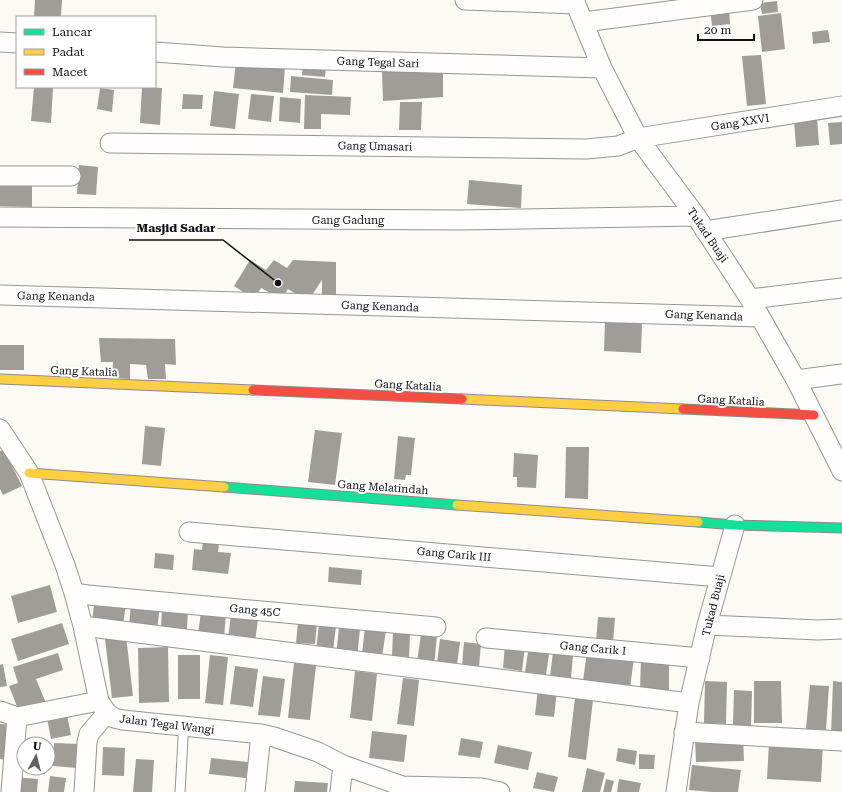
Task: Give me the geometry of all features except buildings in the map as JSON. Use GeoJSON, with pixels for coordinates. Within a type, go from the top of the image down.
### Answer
{"type":"FeatureCollection","features":[{"type":"Feature","properties":{"kind":"street"},"geometry":{"type":"LineString","coordinates":[[465,0],[575,2]]}},
{"type":"Feature","properties":{"kind":"street"},"geometry":{"type":"LineString","coordinates":[[584,22],[753,0]]}},
{"type":"Feature","properties":{"kind":"street","name":"Tukad Buaji"},"geometry":{"type":"LineString","coordinates":[[575,2],[602,68],[638,138],[701,224],[750,299],[796,380],[842,470]]}},
{"type":"Feature","properties":{"kind":"street"},"geometry":{"type":"LineString","coordinates":[[0,42],[16,43]]}},
{"type":"Feature","properties":{"kind":"street","name":"Gang Tegal Sari"},"geometry":{"type":"LineString","coordinates":[[156,52],[231,57],[602,68]]}},
{"type":"Feature","properties":{"kind":"street","name":"Gang XXVI"},"geometry":{"type":"LineString","coordinates":[[638,138],[842,106]]}},
{"type":"Feature","properties":{"kind":"street","name":"Gang Umasari"},"geometry":{"type":"LineString","coordinates":[[110,143],[586,149],[618,146],[638,138]]}},
{"type":"Feature","properties":{"kind":"street"},"geometry":{"type":"LineString","coordinates":[[0,176],[71,176]]}},
{"type":"Feature","properties":{"kind":"street","name":"Gang Gadung"},"geometry":{"type":"LineString","coordinates":[[0,217],[459,220],[701,224],[842,210]]}},
{"type":"Feature","properties":{"kind":"street"},"geometry":{"type":"LineString","coordinates":[[750,299],[842,288]]}},
{"type":"Feature","properties":{"kind":"street","name":"Gang Kenanda"},"geometry":{"type":"LineString","coordinates":[[0,295],[760,317]]}},
{"type":"Feature","properties":{"kind":"street"},"geometry":{"type":"LineString","coordinates":[[796,380],[842,374]]}},
{"type":"Feature","properties":{"kind":"street","name":"Gang Katalia"},"geometry":{"type":"LineString","coordinates":[[0,379],[814,415]]}},
{"type":"Feature","properties":{"kind":"street"},"geometry":{"type":"LineString","coordinates":[[0,429],[29,473],[65,565],[83,626],[103,707],[89,734],[87,742],[84,792]]}},
{"type":"Feature","properties":{"kind":"street","name":"Gang Melatindah"},"geometry":{"type":"LineString","coordinates":[[29,473],[735,525]]}},
{"type":"Feature","properties":{"kind":"street"},"geometry":{"type":"LineString","coordinates":[[735,525],[842,528]]}},
{"type":"Feature","properties":{"kind":"street","name":"Tukad Buaji"},"geometry":{"type":"LineString","coordinates":[[676,792],[684,732],[707,625],[735,525]]}},
{"type":"Feature","properties":{"kind":"street","name":"Gang Carik III"},"geometry":{"type":"LineString","coordinates":[[189,532],[720,577]]}},
{"type":"Feature","properties":{"kind":"street","name":"Gang 45C"},"geometry":{"type":"LineString","coordinates":[[74,593],[436,627]]}},
{"type":"Feature","properties":{"kind":"street"},"geometry":{"type":"LineString","coordinates":[[707,625],[818,630],[842,629]]}},
{"type":"Feature","properties":{"kind":"street"},"geometry":{"type":"LineString","coordinates":[[83,626],[690,704]]}},
{"type":"Feature","properties":{"kind":"street","name":"Gang Carik I"},"geometry":{"type":"LineString","coordinates":[[486,638],[700,658]]}},
{"type":"Feature","properties":{"kind":"street"},"geometry":{"type":"LineString","coordinates":[[11,792],[14,756],[9,714],[103,707]]}},
{"type":"Feature","properties":{"kind":"street","name":"Jalan Tegal Wangi"},"geometry":{"type":"LineString","coordinates":[[103,707],[114,718],[123,720],[261,734],[274,737],[318,752],[343,765],[402,789],[482,788],[500,792]]}},
{"type":"Feature","properties":{"kind":"street"},"geometry":{"type":"LineString","coordinates":[[684,732],[842,741]]}},
{"type":"Feature","properties":{"kind":"street"},"geometry":{"type":"LineString","coordinates":[[255,792],[261,734]]}},
{"type":"Feature","properties":{"kind":"street"},"geometry":{"type":"LineString","coordinates":[[340,792],[343,765]]}},
{"type":"Feature","properties":{"kind":"lane"},"geometry":{"type":"LineString","coordinates":[[180,792],[183,726]]}},
{"type":"Feature","properties":{"kind":"traffic: fast"},"geometry":{"type":"LineString","coordinates":[[224,487],[457,505]]}},
{"type":"Feature","properties":{"kind":"traffic: fast"},"geometry":{"type":"LineString","coordinates":[[698,522],[735,525],[842,528]]}},
{"type":"Feature","properties":{"kind":"traffic: slow"},"geometry":{"type":"LineString","coordinates":[[0,379],[253,390]]}},
{"type":"Feature","properties":{"kind":"traffic: slow"},"geometry":{"type":"LineString","coordinates":[[462,399],[683,409]]}},
{"type":"Feature","properties":{"kind":"traffic: slow"},"geometry":{"type":"LineString","coordinates":[[29,473],[224,487]]}},
{"type":"Feature","properties":{"kind":"traffic: slow"},"geometry":{"type":"LineString","coordinates":[[457,505],[698,522]]}},
{"type":"Feature","properties":{"kind":"traffic: jam"},"geometry":{"type":"LineString","coordinates":[[253,390],[462,399]]}},
{"type":"Feature","properties":{"kind":"traffic: jam"},"geometry":{"type":"LineString","coordinates":[[683,409],[814,415]]}},
{"type":"Feature","properties":{"kind":"place","name":"Masjid Sadar"},"geometry":{"type":"Point","coordinates":[278,283]}}]}
